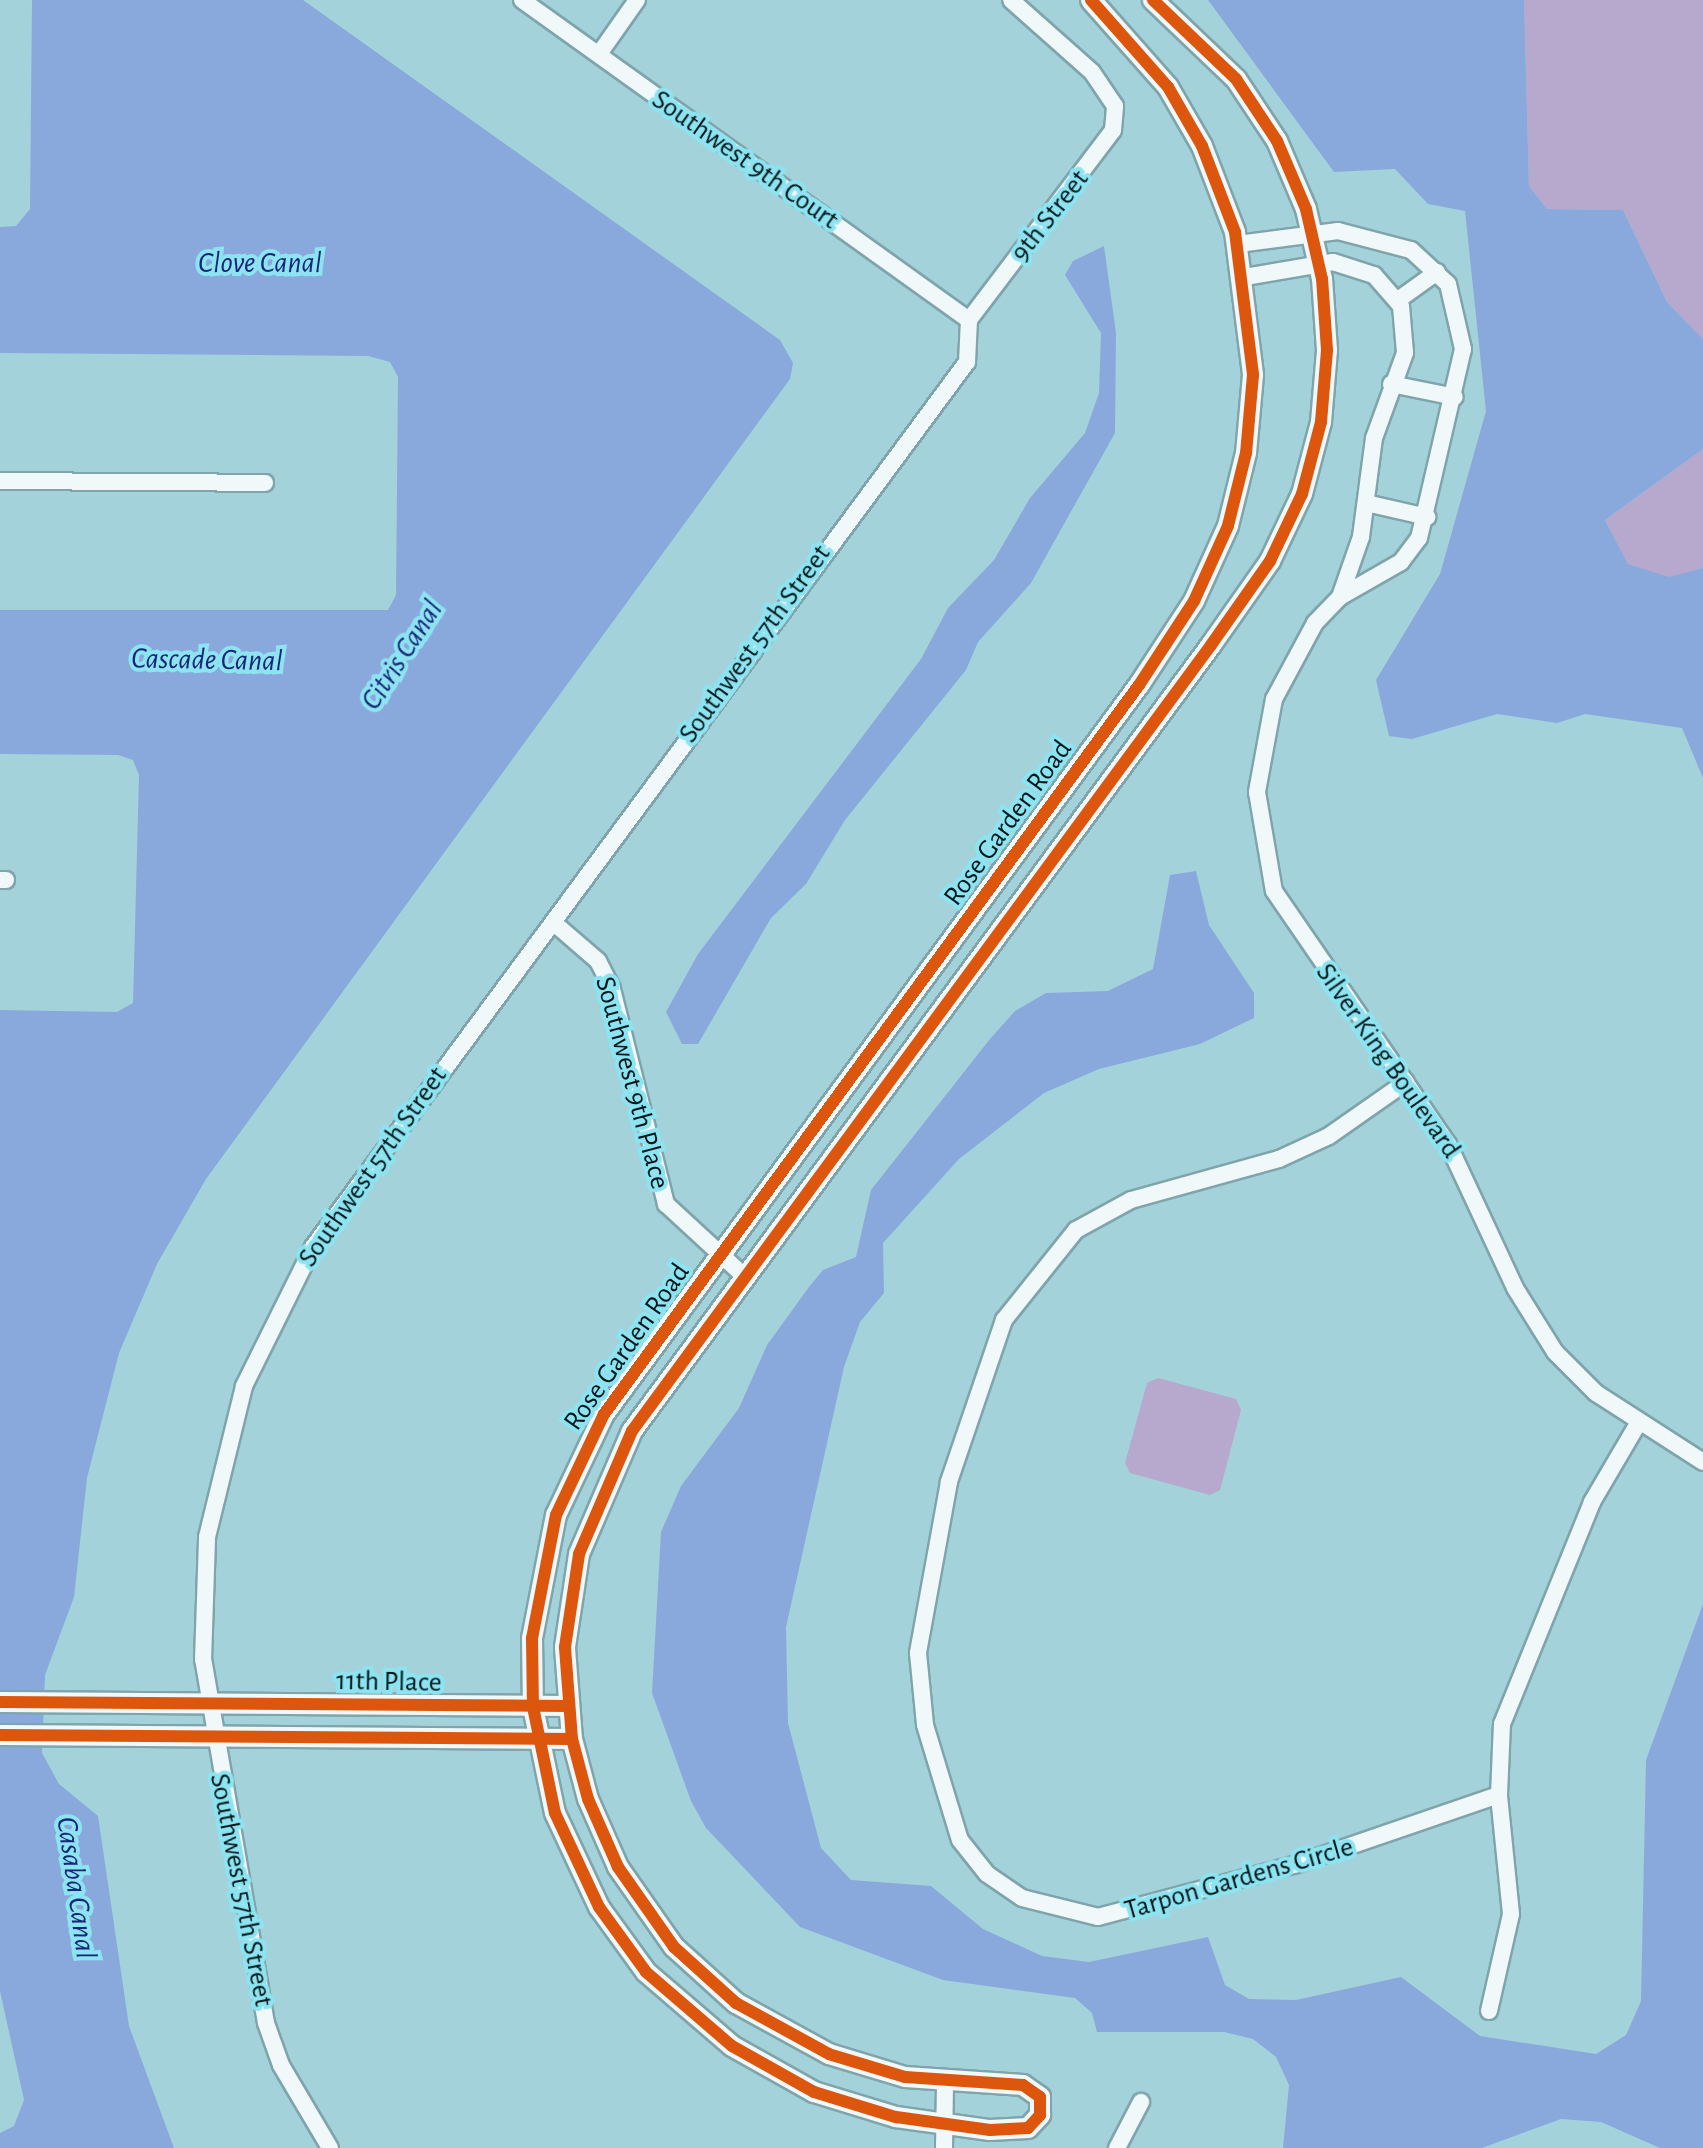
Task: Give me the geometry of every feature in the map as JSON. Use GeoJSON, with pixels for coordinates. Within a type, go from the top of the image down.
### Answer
{"type":"FeatureCollection","features":[{"type":"Feature","properties":{"kind":"street","name":"Southwest 9th Court"},"geometry":{"type":"LineString","coordinates":[[522,0],[969,320]]}},
{"type":"Feature","properties":{"kind":"street"},"geometry":{"type":"LineString","coordinates":[[599,54],[637,0]]}},
{"type":"Feature","properties":{"kind":"street","name":"9th Street"},"geometry":{"type":"LineString","coordinates":[[969,320],[1096,157],[1113,130],[1115,106],[1092,72],[1011,0]]}},
{"type":"Feature","properties":{"kind":"street","name":"Rose Garden Road"},"geometry":{"type":"LineString","coordinates":[[1091,0],[1146,58],[1187,118],[1238,244],[1245,277],[1253,375],[1246,453],[1228,526],[1194,601],[604,1414],[566,1488],[535,1609],[533,1707],[555,1813],[582,1877],[664,1990],[714,2033],[788,2080],[858,2108],[944,2126],[1018,2130],[1036,2123],[1042,2107],[1033,2088],[945,2081],[829,2054],[754,2015],[701,1974],[618,1867],[572,1739],[568,1706],[569,1608],[595,1503],[632,1431],[1270,561],[1302,494],[1321,422],[1327,350],[1319,263],[1312,231],[1265,119],[1221,60],[1153,0]]}},
{"type":"Feature","properties":{"kind":"street","name":"Silver King Boulevard"},"geometry":{"type":"LineString","coordinates":[[1238,244],[1312,231],[1389,239],[1437,272],[1461,322],[1455,397],[1427,517],[1401,562],[1340,597],[1299,646],[1274,699],[1260,758],[1259,826],[1286,915],[1448,1144],[1515,1288],[1555,1352],[1639,1422],[1703,1462]]}},
{"type":"Feature","properties":{"kind":"street"},"geometry":{"type":"LineString","coordinates":[[1245,277],[1319,263],[1374,275],[1398,300],[1437,272]]}},
{"type":"Feature","properties":{"kind":"street","name":"Silver King Boulevard"},"geometry":{"type":"LineString","coordinates":[[1340,597],[1366,503],[1374,438],[1406,343],[1398,300]]}},
{"type":"Feature","properties":{"kind":"street","name":"Southwest 57th Street"},"geometry":{"type":"LineString","coordinates":[[330,2148],[266,2023],[209,1706],[203,1660],[207,1537],[228,1435],[263,1339],[313,1247],[967,362],[969,320]]}},
{"type":"Feature","properties":{"kind":"street"},"geometry":{"type":"LineString","coordinates":[[1391,384],[1455,397]]}},
{"type":"Feature","properties":{"kind":"street"},"geometry":{"type":"LineString","coordinates":[[0,481],[265,483]]}},
{"type":"Feature","properties":{"kind":"street"},"geometry":{"type":"LineString","coordinates":[[1366,503],[1427,517]]}},
{"type":"Feature","properties":{"kind":"street","name":"Southwest 9th Place"},"geometry":{"type":"LineString","coordinates":[[554,923],[589,951],[612,989],[666,1204],[719,1258],[745,1277]]}},
{"type":"Feature","properties":{"kind":"street","name":"Tarpon Gardens Circle"},"geometry":{"type":"LineString","coordinates":[[1406,1082],[1329,1136],[1279,1159],[1131,1200],[1076,1230],[1034,1273],[1004,1320],[949,1482],[918,1653],[925,1725],[960,1840],[987,1874],[1022,1898],[1069,1914],[1133,1912],[1428,1824],[1499,1795]]}},
{"type":"Feature","properties":{"kind":"street"},"geometry":{"type":"LineString","coordinates":[[1489,2011],[1511,1914],[1499,1795],[1502,1724],[1592,1502],[1639,1422]]}},
{"type":"Feature","properties":{"kind":"street","name":"11th Place"},"geometry":{"type":"LineString","coordinates":[[0,1702],[209,1706],[568,1706]]}},
{"type":"Feature","properties":{"kind":"street","name":"11th Place"},"geometry":{"type":"LineString","coordinates":[[0,1735],[215,1739],[572,1739]]}},
{"type":"Feature","properties":{"kind":"street"},"geometry":{"type":"LineString","coordinates":[[944,2148],[945,2081]]}},
{"type":"Feature","properties":{"kind":"street"},"geometry":{"type":"LineString","coordinates":[[1117,2148],[1141,2102]]}},
{"type":"Feature","properties":{"kind":"shaded area"},"geometry":{"type":"Polygon","coordinates":[[[1524,0],[1703,0],[1703,339],[1667,302],[1623,210],[1547,209],[1529,186],[1524,0]]]}},
{"type":"Feature","properties":{"kind":"shaded area"},"geometry":{"type":"Polygon","coordinates":[[[1703,449],[1703,568],[1669,578],[1628,564],[1605,520],[1703,449]]]}},
{"type":"Feature","properties":{"kind":"shaded area"},"geometry":{"type":"Polygon","coordinates":[[[1158,1378],[1236,1399],[1241,1410],[1220,1490],[1210,1495],[1130,1473],[1125,1463],[1147,1383],[1158,1378]]]}},
{"type":"Feature","properties":{"kind":"water"},"geometry":{"type":"Polygon","coordinates":[[[32,0],[303,0],[780,340],[793,363],[790,379],[206,1179],[157,1264],[119,1353],[87,1478],[74,1597],[45,1675],[42,1753],[59,1784],[98,1816],[129,2026],[174,2148],[0,2148],[0,2133],[14,2126],[24,2100],[0,1991],[0,1010],[117,1012],[133,1003],[139,775],[133,760],[118,755],[0,754],[0,610],[388,610],[396,595],[398,377],[390,362],[368,356],[0,353],[0,227],[16,226],[30,209],[32,0]]]}},
{"type":"Feature","properties":{"kind":"water"},"geometry":{"type":"Polygon","coordinates":[[[1208,0],[1524,0],[1529,186],[1547,209],[1623,210],[1667,302],[1703,339],[1703,449],[1605,520],[1628,564],[1669,577],[1703,568],[1703,778],[1682,728],[1585,714],[1557,723],[1497,714],[1412,739],[1389,736],[1376,680],[1440,574],[1486,411],[1465,211],[1428,204],[1395,169],[1334,172],[1208,0]]]}},
{"type":"Feature","properties":{"kind":"water"},"geometry":{"type":"Polygon","coordinates":[[[1104,246],[1116,333],[1115,433],[1031,583],[978,642],[966,670],[845,820],[806,884],[771,918],[698,1044],[682,1044],[666,1012],[698,954],[921,659],[948,608],[994,560],[1030,498],[1085,433],[1099,393],[1101,333],[1065,275],[1073,261],[1104,246]]]}},
{"type":"Feature","properties":{"kind":"water"},"geometry":{"type":"Polygon","coordinates":[[[1196,871],[1209,925],[1254,993],[1254,1018],[1200,1044],[1099,1069],[1044,1093],[959,1159],[883,1243],[884,1293],[860,1322],[844,1367],[786,1627],[788,1723],[821,1848],[851,1880],[931,1886],[983,1929],[1042,1956],[1089,1962],[1208,1937],[1225,1985],[1249,1999],[1296,2000],[1401,1977],[1480,2036],[1596,2054],[1626,2035],[1641,2001],[1646,1760],[1703,1604],[1703,2148],[1660,2148],[1601,2122],[1561,2119],[1482,2148],[1283,2148],[1289,2085],[1276,2057],[1253,2039],[1224,2032],[1097,2032],[1092,2013],[1075,1998],[943,1980],[800,1927],[706,1828],[691,1801],[652,1693],[661,1532],[681,1486],[739,1408],[767,1345],[809,1287],[823,1270],[856,1257],[871,1190],[990,1039],[1015,1011],[1046,993],[1108,991],[1153,969],[1170,875],[1196,871]]]}},
{"type":"Feature","properties":{"kind":"cycle path"},"geometry":{"type":"LineString","coordinates":[[1091,0],[1168,87],[1202,146],[1235,232],[1253,375],[1246,453],[1228,526],[1194,601],[1139,685],[604,1414],[556,1515],[532,1638],[533,1707],[555,1813],[599,1907],[646,1972],[732,2046],[814,2092],[896,2117],[990,2130],[1028,2128],[1040,2115],[1040,2097],[1023,2085],[905,2077],[829,2054],[736,2003],[674,1947],[618,1867],[588,1799],[572,1739],[565,1647],[579,1554],[632,1431],[1211,645],[1270,561],[1302,494],[1321,422],[1327,350],[1322,279],[1306,209],[1277,141],[1236,79],[1153,0]]}},
{"type":"Feature","properties":{"kind":"cycle path"},"geometry":{"type":"LineString","coordinates":[[0,1702],[568,1706]]}},
{"type":"Feature","properties":{"kind":"cycle path"},"geometry":{"type":"LineString","coordinates":[[0,1735],[572,1739]]}},
{"type":"Feature","properties":{"kind":"water label","name":"Clove Canal"},"geometry":{"type":"Point","coordinates":[260,263]}},
{"type":"Feature","properties":{"kind":"water label","name":"Citris Canal"},"geometry":{"type":"Point","coordinates":[402,655]}},
{"type":"Feature","properties":{"kind":"water label","name":"Cascade Canal"},"geometry":{"type":"Point","coordinates":[207,660]}},
{"type":"Feature","properties":{"kind":"water label","name":"Casaba Canal"},"geometry":{"type":"Point","coordinates":[76,1888]}}]}
